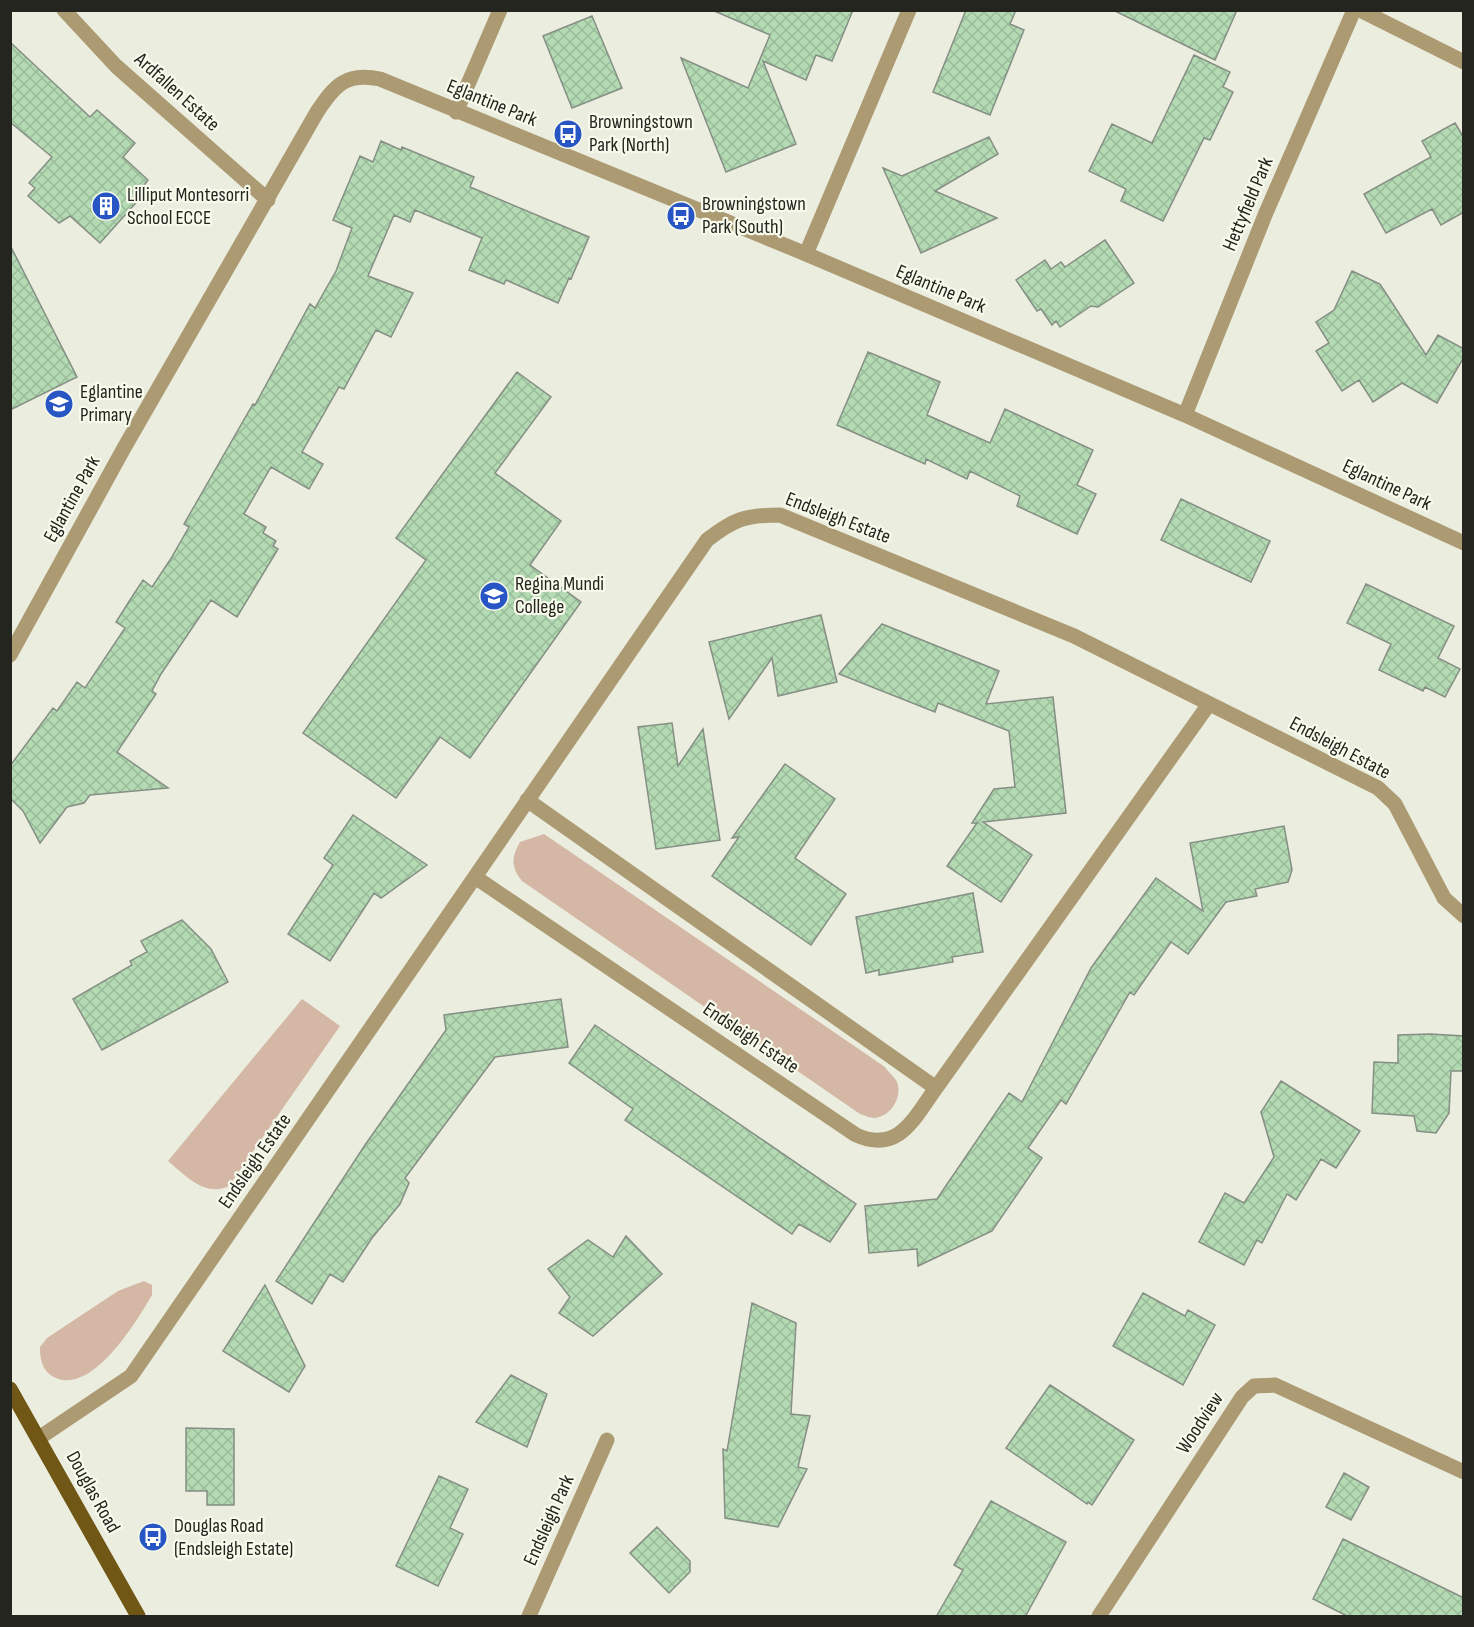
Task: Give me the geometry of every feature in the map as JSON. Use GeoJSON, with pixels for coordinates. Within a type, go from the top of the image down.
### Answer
{"type":"FeatureCollection","features":[{"type":"Feature","properties":{"kind":"main road","name":"Douglas Road"},"geometry":{"type":"LineString","coordinates":[[10,1389],[138,1617]]}},
{"type":"Feature","properties":{"kind":"street","name":"Ardfallen Estate"},"geometry":{"type":"LineString","coordinates":[[64,10],[116,66],[268,200]]}},
{"type":"Feature","properties":{"kind":"street"},"geometry":{"type":"LineString","coordinates":[[456,112],[500,10]]}},
{"type":"Feature","properties":{"kind":"street"},"geometry":{"type":"LineString","coordinates":[[806,254],[909,10]]}},
{"type":"Feature","properties":{"kind":"street","name":"Hettyfield Park"},"geometry":{"type":"LineString","coordinates":[[1185,415],[1265,215],[1354,10]]}},
{"type":"Feature","properties":{"kind":"street"},"geometry":{"type":"LineString","coordinates":[[1360,10],[1464,62]]}},
{"type":"Feature","properties":{"kind":"street","name":"Eglantine Park"},"geometry":{"type":"LineString","coordinates":[[10,655],[124,448],[317,112],[330,92],[343,82],[361,76],[380,80],[806,254],[1185,415],[1464,543]]}},
{"type":"Feature","properties":{"kind":"street","name":"Endsleigh Estate"},"geometry":{"type":"LineString","coordinates":[[39,1438],[131,1377],[707,540],[730,522],[758,515],[780,515],[1074,636],[1378,788],[1395,804],[1444,898],[1464,916]]}},
{"type":"Feature","properties":{"kind":"street","name":"Endsleigh Estate"},"geometry":{"type":"LineString","coordinates":[[475,877],[856,1135],[870,1141],[891,1139],[904,1131],[936,1088],[1209,704]]}},
{"type":"Feature","properties":{"kind":"street"},"geometry":{"type":"LineString","coordinates":[[527,800],[936,1088]]}},
{"type":"Feature","properties":{"kind":"street","name":"Woodview"},"geometry":{"type":"LineString","coordinates":[[1099,1617],[1242,1397],[1254,1386],[1275,1385],[1464,1472]]}},
{"type":"Feature","properties":{"kind":"street","name":"Endsleigh Park"},"geometry":{"type":"LineString","coordinates":[[529,1617],[607,1440]]}},
{"type":"Feature","properties":{"kind":"shaded area"},"geometry":{"type":"Polygon","coordinates":[[[544,834],[885,1067],[896,1080],[898,1088],[894,1106],[880,1117],[872,1118],[860,1114],[522,881],[514,866],[517,847],[520,842],[544,834]]]}},
{"type":"Feature","properties":{"kind":"shaded area"},"geometry":{"type":"Polygon","coordinates":[[[302,999],[340,1026],[227,1187],[210,1189],[195,1183],[168,1161],[302,999]]]}},
{"type":"Feature","properties":{"kind":"shaded area"},"geometry":{"type":"Polygon","coordinates":[[[144,1281],[152,1285],[152,1295],[125,1337],[99,1366],[70,1380],[56,1378],[45,1369],[41,1360],[40,1347],[47,1338],[118,1291],[144,1281]]]}},
{"type":"Feature","properties":{"kind":"building"},"geometry":{"type":"Polygon","coordinates":[[[712,10],[853,10],[832,61],[816,55],[806,80],[763,61],[796,144],[726,172],[681,58],[748,88],[770,35],[712,10]]]}},
{"type":"Feature","properties":{"kind":"building"},"geometry":{"type":"Polygon","coordinates":[[[966,10],[1016,10],[1010,24],[1024,30],[990,115],[933,92],[966,10]]]}},
{"type":"Feature","properties":{"kind":"building"},"geometry":{"type":"Polygon","coordinates":[[[1113,10],[1237,10],[1215,60],[1113,10]]]}},
{"type":"Feature","properties":{"kind":"building"},"geometry":{"type":"Polygon","coordinates":[[[592,16],[622,88],[572,108],[543,36],[592,16]]]}},
{"type":"Feature","properties":{"kind":"building"},"geometry":{"type":"Polygon","coordinates":[[[10,42],[90,117],[97,110],[135,143],[123,157],[148,180],[138,193],[142,196],[100,243],[70,216],[59,223],[28,196],[35,188],[29,183],[52,157],[10,122],[10,42]]]}},
{"type":"Feature","properties":{"kind":"building"},"geometry":{"type":"Polygon","coordinates":[[[1194,55],[1230,72],[1223,87],[1233,92],[1210,140],[1204,138],[1163,221],[1121,201],[1126,189],[1089,171],[1112,124],[1152,143],[1194,55]]]}},
{"type":"Feature","properties":{"kind":"building"},"geometry":{"type":"Polygon","coordinates":[[[1455,123],[1464,138],[1464,212],[1441,225],[1432,209],[1386,233],[1364,194],[1431,157],[1422,141],[1455,123]]]}},
{"type":"Feature","properties":{"kind":"building"},"geometry":{"type":"Polygon","coordinates":[[[989,137],[998,154],[935,191],[997,218],[921,253],[883,168],[902,176],[989,137]]]}},
{"type":"Feature","properties":{"kind":"building"},"geometry":{"type":"Polygon","coordinates":[[[381,141],[401,150],[402,147],[474,177],[470,187],[589,237],[571,279],[569,278],[558,303],[506,280],[504,284],[469,270],[482,238],[415,210],[410,222],[394,215],[368,276],[413,293],[391,337],[376,330],[344,389],[339,387],[302,452],[323,464],[309,489],[271,467],[244,514],[266,527],[263,533],[276,541],[273,546],[278,549],[237,617],[211,600],[161,674],[152,691],[156,694],[117,752],[168,788],[90,795],[84,803],[67,807],[40,843],[23,811],[10,798],[10,766],[53,708],[57,711],[77,682],[85,688],[125,628],[116,622],[143,580],[152,587],[170,560],[189,527],[184,524],[253,404],[255,405],[310,304],[315,308],[336,271],[352,228],[333,220],[360,156],[373,162],[381,141]]]}},
{"type":"Feature","properties":{"kind":"building"},"geometry":{"type":"Polygon","coordinates":[[[1105,240],[1134,283],[1098,307],[1091,306],[1060,327],[1056,321],[1052,325],[1041,309],[1037,311],[1016,280],[1045,260],[1051,269],[1061,262],[1065,267],[1105,240]]]}},
{"type":"Feature","properties":{"kind":"building"},"geometry":{"type":"Polygon","coordinates":[[[10,245],[77,377],[10,410],[10,245]]]}},
{"type":"Feature","properties":{"kind":"building"},"geometry":{"type":"Polygon","coordinates":[[[1352,271],[1380,284],[1426,355],[1438,335],[1464,349],[1464,357],[1437,403],[1402,383],[1373,402],[1359,380],[1342,391],[1316,351],[1329,343],[1316,322],[1334,310],[1352,271]]]}},
{"type":"Feature","properties":{"kind":"building"},"geometry":{"type":"Polygon","coordinates":[[[868,352],[940,382],[927,415],[990,443],[1005,409],[1093,450],[1077,485],[1096,494],[1077,534],[1017,506],[1020,496],[970,471],[967,479],[926,459],[925,464],[837,425],[868,352]]]}},
{"type":"Feature","properties":{"kind":"building"},"geometry":{"type":"Polygon","coordinates":[[[517,372],[551,397],[495,473],[561,521],[530,565],[581,602],[470,758],[440,737],[396,798],[303,733],[426,560],[396,538],[517,372]]]}},
{"type":"Feature","properties":{"kind":"building"},"geometry":{"type":"Polygon","coordinates":[[[1181,499],[1270,541],[1251,582],[1161,540],[1181,499]]]}},
{"type":"Feature","properties":{"kind":"building"},"geometry":{"type":"Polygon","coordinates":[[[1366,584],[1454,626],[1438,658],[1460,669],[1445,697],[1425,687],[1423,691],[1379,670],[1391,644],[1347,623],[1366,584]]]}},
{"type":"Feature","properties":{"kind":"building"},"geometry":{"type":"Polygon","coordinates":[[[821,615],[837,682],[778,696],[772,658],[729,719],[709,642],[821,615]]]}},
{"type":"Feature","properties":{"kind":"building"},"geometry":{"type":"Polygon","coordinates":[[[882,624],[999,671],[986,704],[1053,697],[1066,813],[983,822],[1032,855],[1001,902],[947,866],[977,823],[972,823],[994,789],[1015,787],[1009,731],[938,703],[935,712],[839,674],[882,624]]]}},
{"type":"Feature","properties":{"kind":"building"},"geometry":{"type":"Polygon","coordinates":[[[672,723],[678,766],[703,729],[720,840],[656,849],[638,727],[672,723]]]}},
{"type":"Feature","properties":{"kind":"building"},"geometry":{"type":"Polygon","coordinates":[[[785,764],[835,799],[795,858],[846,894],[811,945],[712,876],[739,837],[732,838],[785,764]]]}},
{"type":"Feature","properties":{"kind":"building"},"geometry":{"type":"Polygon","coordinates":[[[353,815],[427,865],[381,898],[374,893],[330,961],[288,934],[333,865],[324,858],[353,815]]]}},
{"type":"Feature","properties":{"kind":"building"},"geometry":{"type":"Polygon","coordinates":[[[1284,826],[1292,870],[1288,882],[1255,889],[1257,896],[1226,902],[1188,954],[1171,942],[1134,995],[1130,992],[1066,1104],[1061,1100],[1028,1148],[1042,1158],[992,1231],[918,1266],[917,1249],[869,1253],[865,1206],[937,1199],[1009,1093],[1022,1102],[1091,968],[1156,878],[1203,911],[1190,843],[1284,826]]]}},
{"type":"Feature","properties":{"kind":"building"},"geometry":{"type":"Polygon","coordinates":[[[973,893],[983,952],[952,957],[953,962],[879,975],[879,970],[866,973],[856,917],[973,893]]]}},
{"type":"Feature","properties":{"kind":"building"},"geometry":{"type":"Polygon","coordinates":[[[182,920],[211,949],[228,982],[102,1050],[73,999],[132,965],[130,961],[147,952],[141,941],[182,920]]]}},
{"type":"Feature","properties":{"kind":"building"},"geometry":{"type":"Polygon","coordinates":[[[561,999],[568,1047],[495,1057],[405,1178],[409,1183],[400,1204],[372,1238],[343,1282],[330,1274],[312,1304],[276,1281],[365,1145],[446,1030],[444,1015],[561,999]]]}},
{"type":"Feature","properties":{"kind":"building"},"geometry":{"type":"Polygon","coordinates":[[[595,1025],[856,1204],[830,1242],[799,1224],[792,1234],[625,1120],[633,1109],[569,1063],[595,1025]]]}},
{"type":"Feature","properties":{"kind":"building"},"geometry":{"type":"Polygon","coordinates":[[[1398,1035],[1464,1036],[1464,1071],[1451,1071],[1449,1113],[1436,1133],[1417,1131],[1414,1116],[1372,1113],[1374,1062],[1398,1063],[1398,1035]]]}},
{"type":"Feature","properties":{"kind":"building"},"geometry":{"type":"Polygon","coordinates":[[[1281,1081],[1360,1131],[1336,1168],[1321,1159],[1296,1200],[1287,1194],[1262,1243],[1257,1240],[1244,1265],[1199,1242],[1225,1193],[1244,1203],[1274,1157],[1261,1112],[1281,1081]]]}},
{"type":"Feature","properties":{"kind":"building"},"geometry":{"type":"Polygon","coordinates":[[[626,1236],[662,1274],[593,1336],[559,1313],[570,1297],[548,1269],[588,1240],[613,1257],[626,1236]]]}},
{"type":"Feature","properties":{"kind":"building"},"geometry":{"type":"Polygon","coordinates":[[[265,1285],[305,1366],[289,1392],[223,1351],[265,1285]]]}},
{"type":"Feature","properties":{"kind":"building"},"geometry":{"type":"Polygon","coordinates":[[[1143,1293],[1185,1316],[1188,1310],[1215,1325],[1183,1385],[1113,1346],[1143,1293]]]}},
{"type":"Feature","properties":{"kind":"building"},"geometry":{"type":"Polygon","coordinates":[[[752,1303],[796,1323],[791,1414],[810,1416],[798,1467],[807,1469],[778,1527],[725,1518],[723,1449],[727,1451],[752,1303]]]}},
{"type":"Feature","properties":{"kind":"building"},"geometry":{"type":"Polygon","coordinates":[[[511,1375],[547,1394],[527,1447],[476,1422],[511,1375]]]}},
{"type":"Feature","properties":{"kind":"building"},"geometry":{"type":"Polygon","coordinates":[[[1050,1385],[1134,1440],[1092,1505],[1088,1502],[1087,1504],[1006,1448],[1050,1385]]]}},
{"type":"Feature","properties":{"kind":"building"},"geometry":{"type":"Polygon","coordinates":[[[186,1428],[234,1429],[234,1505],[207,1505],[207,1491],[186,1491],[186,1428]]]}},
{"type":"Feature","properties":{"kind":"building"},"geometry":{"type":"Polygon","coordinates":[[[1344,1473],[1369,1487],[1351,1520],[1326,1507],[1344,1473]]]}},
{"type":"Feature","properties":{"kind":"building"},"geometry":{"type":"Polygon","coordinates":[[[439,1476],[468,1489],[450,1528],[463,1534],[438,1586],[396,1566],[439,1476]]]}},
{"type":"Feature","properties":{"kind":"building"},"geometry":{"type":"Polygon","coordinates":[[[991,1501],[1066,1542],[1025,1617],[936,1617],[963,1570],[954,1565],[991,1501]]]}},
{"type":"Feature","properties":{"kind":"building"},"geometry":{"type":"Polygon","coordinates":[[[657,1527],[690,1561],[690,1572],[669,1593],[630,1553],[657,1527]]]}},
{"type":"Feature","properties":{"kind":"building"},"geometry":{"type":"Polygon","coordinates":[[[1343,1539],[1464,1598],[1464,1617],[1349,1617],[1313,1599],[1343,1539]]]}},
{"type":"Feature","properties":{"kind":"place","name":"Browningstown Park (North)"},"geometry":{"type":"Point","coordinates":[568,134]}},
{"type":"Feature","properties":{"kind":"place","name":"Lilliput Montesorri School ECCE"},"geometry":{"type":"Point","coordinates":[106,206]}},
{"type":"Feature","properties":{"kind":"place","name":"Browningstown Park (South)"},"geometry":{"type":"Point","coordinates":[681,216]}},
{"type":"Feature","properties":{"kind":"place","name":"Eglantine Primary"},"geometry":{"type":"Point","coordinates":[59,404]}},
{"type":"Feature","properties":{"kind":"place","name":"Regina Mundi College"},"geometry":{"type":"Point","coordinates":[494,596]}},
{"type":"Feature","properties":{"kind":"place","name":"Douglas Road (Endsleigh Estate)"},"geometry":{"type":"Point","coordinates":[153,1537]}}]}
